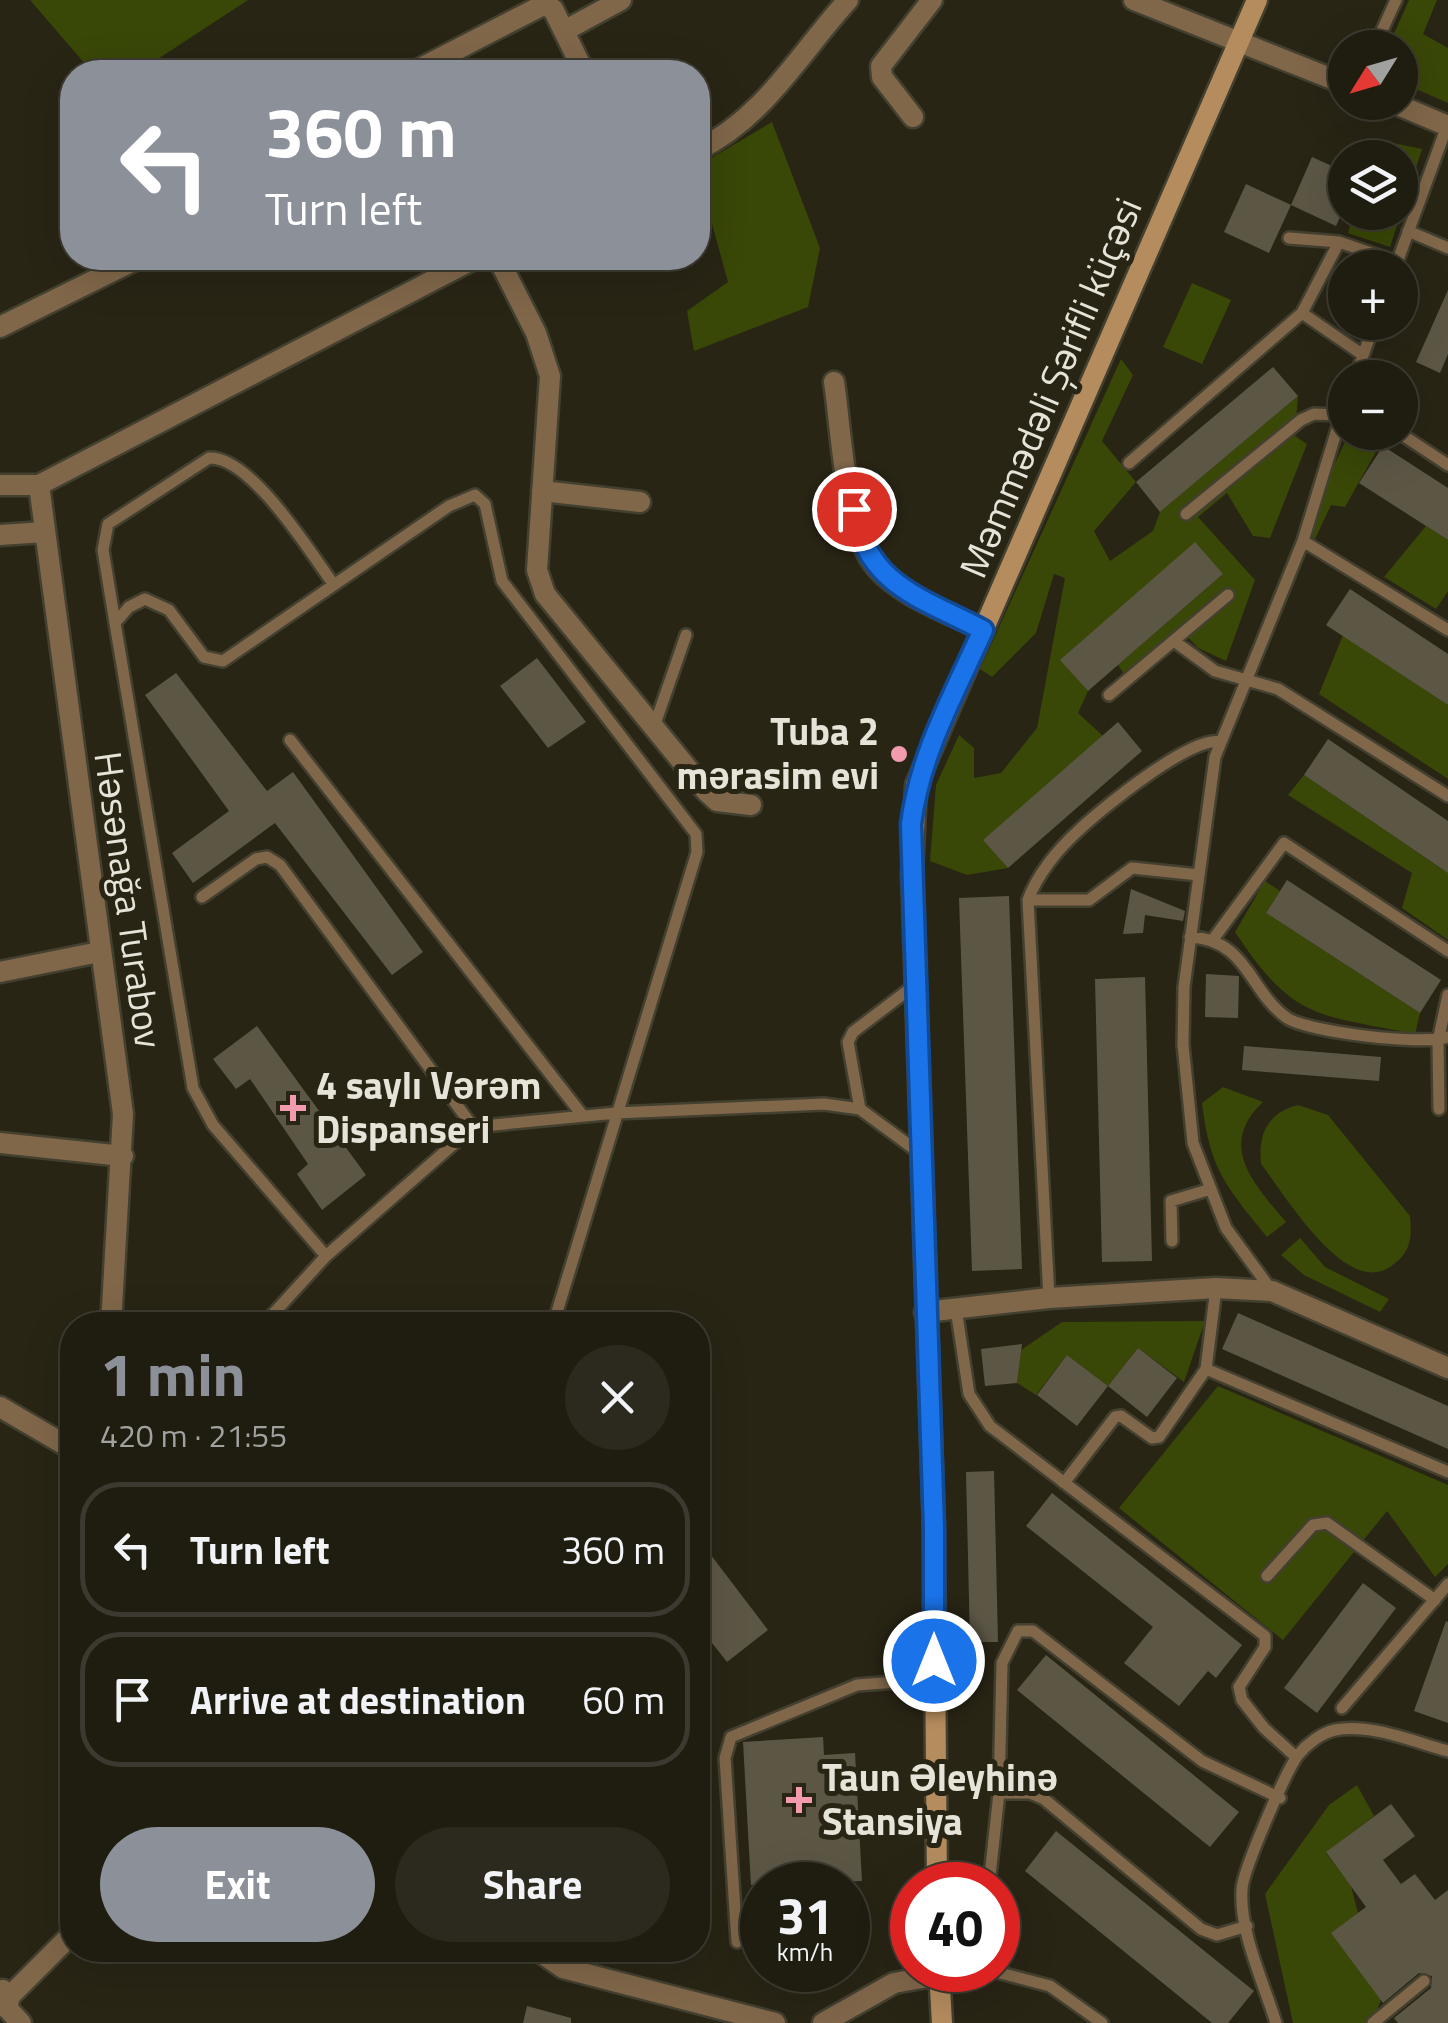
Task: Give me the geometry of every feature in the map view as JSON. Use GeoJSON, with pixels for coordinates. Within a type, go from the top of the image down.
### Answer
{"type":"FeatureCollection","features":[{"type":"Feature","properties":{"kind":"street"},"geometry":{"type":"LineString","coordinates":[[564,31],[621,0]]}},
{"type":"Feature","properties":{"kind":"street"},"geometry":{"type":"LineString","coordinates":[[710,144],[736,130],[760,108],[848,0]]}},
{"type":"Feature","properties":{"kind":"street"},"geometry":{"type":"LineString","coordinates":[[913,117],[882,77],[880,66],[932,0]]}},
{"type":"Feature","properties":{"kind":"street"},"geometry":{"type":"LineString","coordinates":[[1134,0],[1328,78]]}},
{"type":"Feature","properties":{"kind":"street","name":"Məmmədəli Şərifli küçəsi"},"geometry":{"type":"LineString","coordinates":[[938,1862],[934,1528],[911,824],[916,785],[1256,0]]}},
{"type":"Feature","properties":{"kind":"street"},"geometry":{"type":"LineString","coordinates":[[437,60],[543,5],[553,9],[578,60]]}},
{"type":"Feature","properties":{"kind":"street"},"geometry":{"type":"LineString","coordinates":[[1418,113],[1448,126]]}},
{"type":"Feature","properties":{"kind":"street"},"geometry":{"type":"LineString","coordinates":[[0,327],[115,270]]}},
{"type":"Feature","properties":{"kind":"street"},"geometry":{"type":"LineString","coordinates":[[0,485],[40,485],[453,270]]}},
{"type":"Feature","properties":{"kind":"street"},"geometry":{"type":"LineString","coordinates":[[504,270],[536,334],[550,376],[537,570],[545,594],[717,801],[751,805]]}},
{"type":"Feature","properties":{"kind":"street"},"geometry":{"type":"LineString","coordinates":[[834,382],[859,541],[878,570],[983,630]]}},
{"type":"Feature","properties":{"kind":"street","name":"Həsənağa Turabov"},"geometry":{"type":"LineString","coordinates":[[40,485],[98,952],[123,1114],[124,1156],[113,1312]]}},
{"type":"Feature","properties":{"kind":"street"},"geometry":{"type":"LineString","coordinates":[[542,490],[640,502]]}},
{"type":"Feature","properties":{"kind":"street"},"geometry":{"type":"LineString","coordinates":[[0,535],[44,532]]}},
{"type":"Feature","properties":{"kind":"street"},"geometry":{"type":"LineString","coordinates":[[0,972],[98,952]]}},
{"type":"Feature","properties":{"kind":"street"},"geometry":{"type":"LineString","coordinates":[[0,1143],[124,1156]]}},
{"type":"Feature","properties":{"kind":"street"},"geometry":{"type":"LineString","coordinates":[[925,1312],[1049,1298],[1216,1288],[1272,1291],[1448,1368]]}},
{"type":"Feature","properties":{"kind":"street"},"geometry":{"type":"LineString","coordinates":[[0,1407],[60,1442]]}},
{"type":"Feature","properties":{"kind":"street"},"geometry":{"type":"LineString","coordinates":[[8,2006],[60,1948]]}},
{"type":"Feature","properties":{"kind":"street"},"geometry":{"type":"LineString","coordinates":[[554,1962],[563,1968],[776,2023]]}},
{"type":"Feature","properties":{"kind":"street"},"geometry":{"type":"LineString","coordinates":[[822,2023],[890,1985]]}},
{"type":"Feature","properties":{"kind":"street"},"geometry":{"type":"LineString","coordinates":[[940,1992],[942,2023]]}},
{"type":"Feature","properties":{"kind":"lane"},"geometry":{"type":"LineString","coordinates":[[1382,30],[1396,0]]}},
{"type":"Feature","properties":{"kind":"lane"},"geometry":{"type":"LineString","coordinates":[[1401,250],[1448,126]]}},
{"type":"Feature","properties":{"kind":"lane"},"geometry":{"type":"LineString","coordinates":[[1408,231],[1448,248]]}},
{"type":"Feature","properties":{"kind":"lane"},"geometry":{"type":"LineString","coordinates":[[1288,238],[1340,242],[1359,250]]}},
{"type":"Feature","properties":{"kind":"lane"},"geometry":{"type":"LineString","coordinates":[[1129,463],[1302,313],[1340,242]]}},
{"type":"Feature","properties":{"kind":"lane"},"geometry":{"type":"LineString","coordinates":[[1302,313],[1363,355]]}},
{"type":"Feature","properties":{"kind":"lane"},"geometry":{"type":"LineString","coordinates":[[1361,360],[1368,340]]}},
{"type":"Feature","properties":{"kind":"lane"},"geometry":{"type":"LineString","coordinates":[[1186,514],[1301,420],[1328,412]]}},
{"type":"Feature","properties":{"kind":"lane"},"geometry":{"type":"LineString","coordinates":[[1418,445],[1448,465]]}},
{"type":"Feature","properties":{"kind":"lane"},"geometry":{"type":"LineString","coordinates":[[1272,1291],[1226,1228],[1193,1142],[1184,1045],[1190,936],[1220,742],[1303,542],[1331,450]]}},
{"type":"Feature","properties":{"kind":"lane"},"geometry":{"type":"LineString","coordinates":[[326,1256],[214,1125],[194,1088],[103,550],[108,524],[209,458],[235,463],[277,506],[334,585]]}},
{"type":"Feature","properties":{"kind":"lane"},"geometry":{"type":"LineString","coordinates":[[115,623],[129,607],[145,599],[170,610],[204,658],[223,661],[449,506],[475,496],[485,504],[502,582],[696,834],[696,852],[557,1312]]}},
{"type":"Feature","properties":{"kind":"lane"},"geometry":{"type":"LineString","coordinates":[[1303,542],[1448,630]]}},
{"type":"Feature","properties":{"kind":"lane"},"geometry":{"type":"LineString","coordinates":[[1110,695],[1228,595]]}},
{"type":"Feature","properties":{"kind":"lane"},"geometry":{"type":"LineString","coordinates":[[654,727],[686,636]]}},
{"type":"Feature","properties":{"kind":"lane"},"geometry":{"type":"LineString","coordinates":[[1174,641],[1215,671],[1278,689],[1448,796]]}},
{"type":"Feature","properties":{"kind":"lane"},"geometry":{"type":"LineString","coordinates":[[1049,1298],[1028,900],[1034,883],[1077,832],[1183,752],[1209,739],[1220,742]]}},
{"type":"Feature","properties":{"kind":"lane"},"geometry":{"type":"LineString","coordinates":[[290,740],[583,1116]]}},
{"type":"Feature","properties":{"kind":"lane"},"geometry":{"type":"LineString","coordinates":[[1214,938],[1284,844],[1448,951]]}},
{"type":"Feature","properties":{"kind":"lane"},"geometry":{"type":"LineString","coordinates":[[202,897],[256,859],[267,857],[280,866],[473,1127]]}},
{"type":"Feature","properties":{"kind":"lane"},"geometry":{"type":"LineString","coordinates":[[1028,900],[1089,900],[1132,868],[1199,875]]}},
{"type":"Feature","properties":{"kind":"lane"},"geometry":{"type":"LineString","coordinates":[[1190,936],[1214,938],[1243,963],[1272,1004],[1291,1021],[1402,1042],[1443,1039]]}},
{"type":"Feature","properties":{"kind":"lane"},"geometry":{"type":"LineString","coordinates":[[860,1110],[848,1042],[853,1032],[915,984]]}},
{"type":"Feature","properties":{"kind":"lane"},"geometry":{"type":"LineString","coordinates":[[1440,1109],[1448,995]]}},
{"type":"Feature","properties":{"kind":"lane"},"geometry":{"type":"LineString","coordinates":[[276,1312],[326,1256],[473,1127],[616,1113],[824,1104],[860,1110],[920,1154]]}},
{"type":"Feature","properties":{"kind":"lane"},"geometry":{"type":"LineString","coordinates":[[1172,1241],[1172,1201],[1211,1188]]}},
{"type":"Feature","properties":{"kind":"lane"},"geometry":{"type":"LineString","coordinates":[[1064,1483],[1115,1417],[1121,1416],[1152,1438],[1159,1437],[1206,1368],[1216,1288]]}},
{"type":"Feature","properties":{"kind":"lane"},"geometry":{"type":"LineString","coordinates":[[956,1308],[976,1408],[990,1426],[1265,1636],[1264,1647],[1239,1687],[1242,1700],[1296,1758]]}},
{"type":"Feature","properties":{"kind":"lane"},"geometry":{"type":"LineString","coordinates":[[1206,1368],[1448,1472]]}},
{"type":"Feature","properties":{"kind":"lane"},"geometry":{"type":"LineString","coordinates":[[1267,1576],[1312,1525],[1328,1522],[1435,1600]]}},
{"type":"Feature","properties":{"kind":"lane"},"geometry":{"type":"LineString","coordinates":[[1342,1708],[1448,1584]]}},
{"type":"Feature","properties":{"kind":"lane"},"geometry":{"type":"LineString","coordinates":[[992,1862],[999,1793],[1002,1663],[1018,1631],[1033,1630],[1202,1761],[1280,1798]]}},
{"type":"Feature","properties":{"kind":"lane"},"geometry":{"type":"LineString","coordinates":[[737,1942],[725,1758],[732,1737],[857,1685],[934,1679]]}},
{"type":"Feature","properties":{"kind":"lane"},"geometry":{"type":"LineString","coordinates":[[1276,2023],[1247,1926],[1242,1890],[1248,1863],[1296,1758],[1314,1739],[1332,1730],[1356,1728],[1448,1750]]}},
{"type":"Feature","properties":{"kind":"lane"},"geometry":{"type":"LineString","coordinates":[[999,1793],[1030,1793],[1044,1799],[1201,1929],[1218,1934],[1247,1926]]}},
{"type":"Feature","properties":{"kind":"lane"},"geometry":{"type":"LineString","coordinates":[[1020,1978],[1050,1986],[1102,2023]]}},
{"type":"Feature","properties":{"kind":"lane"},"geometry":{"type":"LineString","coordinates":[[1372,2023],[1424,1981]]}},
{"type":"Feature","properties":{"kind":"green space"},"geometry":{"type":"Polygon","coordinates":[[[30,0],[248,0],[156,60],[82,60],[30,0]]]}},
{"type":"Feature","properties":{"kind":"green space"},"geometry":{"type":"Polygon","coordinates":[[[1409,0],[1437,0],[1423,34],[1448,48],[1448,103],[1418,90],[1418,30],[1396,30],[1409,0]]]}},
{"type":"Feature","properties":{"kind":"green space"},"geometry":{"type":"Polygon","coordinates":[[[772,122],[820,248],[808,307],[694,351],[687,311],[728,282],[710,216],[710,159],[772,122]]]}},
{"type":"Feature","properties":{"kind":"green space"},"geometry":{"type":"Polygon","coordinates":[[[1349,230],[1396,230],[1390,247],[1348,233],[1349,230]]]}},
{"type":"Feature","properties":{"kind":"green space"},"geometry":{"type":"Polygon","coordinates":[[[1192,283],[1231,300],[1202,364],[1163,347],[1192,283]]]}},
{"type":"Feature","properties":{"kind":"green space"},"geometry":{"type":"Polygon","coordinates":[[[1121,359],[1133,375],[1102,441],[1136,482],[1094,531],[1110,561],[1153,531],[1160,512],[1298,396],[1295,436],[1307,444],[1270,538],[1253,536],[1227,493],[1198,517],[1255,580],[1226,661],[1198,648],[1180,629],[1124,674],[1118,665],[1222,575],[1061,660],[1088,691],[1078,713],[1103,736],[984,840],[1008,868],[967,875],[930,861],[936,785],[959,735],[974,748],[974,778],[1001,773],[1037,728],[1065,578],[1054,574],[1036,633],[992,677],[980,669],[1121,359]]]}},
{"type":"Feature","properties":{"kind":"green space"},"geometry":{"type":"Polygon","coordinates":[[[1341,450],[1377,450],[1345,507],[1331,505],[1315,539],[1304,531],[1341,450]]]}},
{"type":"Feature","properties":{"kind":"green space"},"geometry":{"type":"Polygon","coordinates":[[[1426,526],[1448,540],[1448,591],[1436,609],[1384,577],[1426,526]]]}},
{"type":"Feature","properties":{"kind":"green space"},"geometry":{"type":"Polygon","coordinates":[[[1343,635],[1448,705],[1448,779],[1319,694],[1343,635]]]}},
{"type":"Feature","properties":{"kind":"green space"},"geometry":{"type":"Polygon","coordinates":[[[1304,775],[1445,871],[1448,868],[1448,940],[1402,908],[1412,873],[1288,795],[1304,775]]]}},
{"type":"Feature","properties":{"kind":"green space"},"geometry":{"type":"Polygon","coordinates":[[[1265,881],[1280,891],[1266,913],[1420,1013],[1415,1034],[1310,1009],[1274,983],[1235,932],[1265,881]]]}},
{"type":"Feature","properties":{"kind":"green space"},"geometry":{"type":"Polygon","coordinates":[[[1223,1087],[1263,1102],[1249,1118],[1241,1150],[1253,1179],[1286,1222],[1267,1237],[1222,1176],[1210,1145],[1202,1103],[1223,1087]]]}},
{"type":"Feature","properties":{"kind":"green space"},"geometry":{"type":"Polygon","coordinates":[[[1298,1105],[1328,1115],[1410,1216],[1409,1243],[1394,1264],[1376,1272],[1358,1269],[1339,1258],[1302,1220],[1261,1164],[1261,1143],[1267,1126],[1279,1113],[1298,1105]]]}},
{"type":"Feature","properties":{"kind":"green space"},"geometry":{"type":"Polygon","coordinates":[[[1300,1238],[1325,1267],[1389,1299],[1380,1312],[1304,1275],[1281,1255],[1300,1238]]]}},
{"type":"Feature","properties":{"kind":"green space"},"geometry":{"type":"Polygon","coordinates":[[[1205,1321],[1184,1382],[1138,1348],[1108,1386],[1067,1355],[1036,1395],[1017,1383],[1021,1350],[1062,1322],[1205,1321]]]}},
{"type":"Feature","properties":{"kind":"green space"},"geometry":{"type":"Polygon","coordinates":[[[1218,1386],[1448,1485],[1448,1564],[1435,1577],[1387,1511],[1283,1640],[1119,1508],[1218,1386]]]}},
{"type":"Feature","properties":{"kind":"green space"},"geometry":{"type":"Polygon","coordinates":[[[1357,1785],[1374,1816],[1326,1853],[1351,1886],[1381,2000],[1372,2023],[1293,2023],[1265,1894],[1329,1805],[1357,1785]]]}},
{"type":"Feature","properties":{"kind":"building"},"geometry":{"type":"Polygon","coordinates":[[[1312,157],[1328,164],[1328,222],[1291,205],[1312,157]]]}},
{"type":"Feature","properties":{"kind":"building"},"geometry":{"type":"Polygon","coordinates":[[[1246,184],[1291,205],[1269,253],[1224,232],[1246,184]]]}},
{"type":"Feature","properties":{"kind":"building"},"geometry":{"type":"Polygon","coordinates":[[[1448,290],[1448,354],[1440,373],[1417,360],[1448,290]]]}},
{"type":"Feature","properties":{"kind":"building"},"geometry":{"type":"Polygon","coordinates":[[[1273,367],[1298,396],[1160,512],[1136,482],[1273,367]]]}},
{"type":"Feature","properties":{"kind":"building"},"geometry":{"type":"Polygon","coordinates":[[[1380,450],[1389,450],[1448,488],[1448,540],[1359,483],[1380,450]]]}},
{"type":"Feature","properties":{"kind":"building"},"geometry":{"type":"Polygon","coordinates":[[[1195,542],[1223,574],[1088,691],[1060,660],[1195,542]]]}},
{"type":"Feature","properties":{"kind":"building"},"geometry":{"type":"Polygon","coordinates":[[[1350,589],[1448,654],[1448,705],[1326,625],[1350,589]]]}},
{"type":"Feature","properties":{"kind":"building"},"geometry":{"type":"Polygon","coordinates":[[[537,658],[586,722],[548,748],[500,686],[537,658]]]}},
{"type":"Feature","properties":{"kind":"building"},"geometry":{"type":"Polygon","coordinates":[[[176,673],[267,791],[293,772],[423,952],[392,975],[275,823],[193,883],[172,853],[229,811],[145,695],[176,673]]]}},
{"type":"Feature","properties":{"kind":"building"},"geometry":{"type":"Polygon","coordinates":[[[1118,722],[1142,751],[1008,868],[983,840],[1118,722]]]}},
{"type":"Feature","properties":{"kind":"building"},"geometry":{"type":"Polygon","coordinates":[[[1328,739],[1448,821],[1448,873],[1304,775],[1328,739]]]}},
{"type":"Feature","properties":{"kind":"building"},"geometry":{"type":"Polygon","coordinates":[[[1287,880],[1441,980],[1420,1013],[1266,913],[1287,880]]]}},
{"type":"Feature","properties":{"kind":"building"},"geometry":{"type":"Polygon","coordinates":[[[1131,889],[1185,911],[1183,921],[1145,915],[1143,933],[1123,934],[1131,889]]]}},
{"type":"Feature","properties":{"kind":"building"},"geometry":{"type":"Polygon","coordinates":[[[1009,896],[1022,1269],[972,1271],[959,898],[1009,896]]]}},
{"type":"Feature","properties":{"kind":"building"},"geometry":{"type":"Polygon","coordinates":[[[1206,974],[1239,976],[1238,1018],[1205,1017],[1206,974]]]}},
{"type":"Feature","properties":{"kind":"building"},"geometry":{"type":"Polygon","coordinates":[[[1145,977],[1152,1261],[1102,1262],[1095,979],[1145,977]]]}},
{"type":"Feature","properties":{"kind":"building"},"geometry":{"type":"Polygon","coordinates":[[[257,1026],[366,1175],[322,1210],[297,1174],[308,1164],[250,1079],[236,1089],[213,1059],[257,1026]]]}},
{"type":"Feature","properties":{"kind":"building"},"geometry":{"type":"Polygon","coordinates":[[[1244,1046],[1381,1057],[1379,1081],[1242,1070],[1244,1046]]]}},
{"type":"Feature","properties":{"kind":"building"},"geometry":{"type":"Polygon","coordinates":[[[1238,1313],[1448,1406],[1448,1449],[1222,1349],[1238,1313]]]}},
{"type":"Feature","properties":{"kind":"building"},"geometry":{"type":"Polygon","coordinates":[[[1022,1344],[1017,1383],[985,1386],[981,1349],[1022,1344]]]}},
{"type":"Feature","properties":{"kind":"building"},"geometry":{"type":"Polygon","coordinates":[[[1138,1348],[1177,1378],[1147,1417],[1108,1386],[1138,1348]]]}},
{"type":"Feature","properties":{"kind":"building"},"geometry":{"type":"Polygon","coordinates":[[[1067,1355],[1108,1386],[1077,1426],[1037,1395],[1067,1355]]]}},
{"type":"Feature","properties":{"kind":"building"},"geometry":{"type":"Polygon","coordinates":[[[994,1471],[998,1642],[970,1642],[966,1472],[994,1471]]]}},
{"type":"Feature","properties":{"kind":"building"},"geometry":{"type":"Polygon","coordinates":[[[1052,1493],[1242,1645],[1216,1678],[1208,1671],[1179,1706],[1124,1663],[1153,1627],[1026,1526],[1052,1493]]]}},
{"type":"Feature","properties":{"kind":"building"},"geometry":{"type":"Polygon","coordinates":[[[710,1554],[768,1630],[727,1662],[710,1640],[710,1554]]]}},
{"type":"Feature","properties":{"kind":"building"},"geometry":{"type":"Polygon","coordinates":[[[1363,1583],[1396,1608],[1317,1713],[1284,1688],[1363,1583]]]}},
{"type":"Feature","properties":{"kind":"building"},"geometry":{"type":"Polygon","coordinates":[[[1448,1622],[1448,1723],[1414,1711],[1448,1622]]]}},
{"type":"Feature","properties":{"kind":"building"},"geometry":{"type":"Polygon","coordinates":[[[1046,1655],[1239,1812],[1210,1847],[1017,1690],[1046,1655]]]}},
{"type":"Feature","properties":{"kind":"building","name":"Taun Əleyhinə Stansiya"},"geometry":{"type":"Polygon","coordinates":[[[823,1737],[824,1755],[855,1753],[861,1862],[750,1862],[743,1742],[823,1737]]]}},
{"type":"Feature","properties":{"kind":"building"},"geometry":{"type":"Polygon","coordinates":[[[1391,1804],[1415,1836],[1383,1860],[1401,1884],[1415,1874],[1435,1900],[1448,1890],[1448,2023],[1398,2023],[1394,2018],[1431,1988],[1432,1976],[1419,1973],[1383,2003],[1331,1933],[1366,1907],[1326,1852],[1391,1804]]]}},
{"type":"Feature","properties":{"kind":"building"},"geometry":{"type":"Polygon","coordinates":[[[1056,1831],[1254,1991],[1228,2023],[1212,2023],[1025,1871],[1056,1831]]]}},
{"type":"Feature","properties":{"kind":"building"},"geometry":{"type":"Polygon","coordinates":[[[527,2006],[571,2018],[571,2023],[523,2023],[527,2006]]]}},
{"type":"Feature","properties":{"kind":"place","name":"Tuba 2 mərasim evi"},"geometry":{"type":"Point","coordinates":[899,754]}},
{"type":"Feature","properties":{"kind":"place","name":"4 saylı Vərəm Dispanseri"},"geometry":{"type":"Point","coordinates":[293,1108]}},
{"type":"Feature","properties":{"kind":"place","name":"Taun Əleyhinə Stansiya"},"geometry":{"type":"Point","coordinates":[799,1800]}},
{"type":"Feature","properties":{"kind":"route"},"geometry":{"type":"LineString","coordinates":[[854,509],[859,541],[878,570],[983,630],[928,749],[916,785],[911,824],[934,1528],[934,1661]]}}]}
